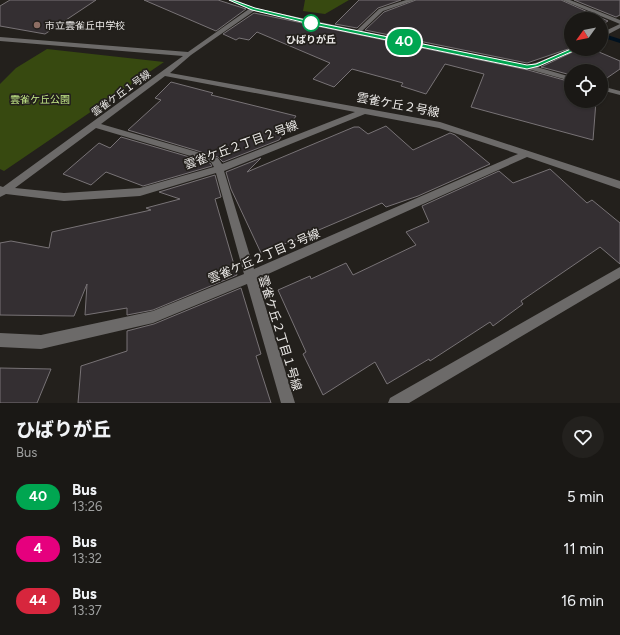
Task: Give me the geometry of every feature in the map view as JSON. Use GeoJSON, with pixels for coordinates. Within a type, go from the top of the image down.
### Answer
{"type":"FeatureCollection","features":[{"type":"Feature","properties":{"kind":"street"},"geometry":{"type":"LineString","coordinates":[[231,0],[253,9],[527,67],[564,78]]}},
{"type":"Feature","properties":{"kind":"street"},"geometry":{"type":"LineString","coordinates":[[358,32],[381,10],[412,0]]}},
{"type":"Feature","properties":{"kind":"street"},"geometry":{"type":"LineString","coordinates":[[565,0],[620,22]]}},
{"type":"Feature","properties":{"kind":"street","name":"雲雀ケ丘１号線"},"geometry":{"type":"LineString","coordinates":[[1,192],[253,9]]}},
{"type":"Feature","properties":{"kind":"street"},"geometry":{"type":"LineString","coordinates":[[608,32],[620,26]]}},
{"type":"Feature","properties":{"kind":"street"},"geometry":{"type":"LineString","coordinates":[[0,39],[189,54]]}},
{"type":"Feature","properties":{"kind":"street"},"geometry":{"type":"LineString","coordinates":[[527,67],[538,65],[564,54]]}},
{"type":"Feature","properties":{"kind":"street","name":"雲雀ケ丘２号線"},"geometry":{"type":"LineString","coordinates":[[164,74],[440,125],[620,185]]}},
{"type":"Feature","properties":{"kind":"street"},"geometry":{"type":"LineString","coordinates":[[608,90],[620,93]]}},
{"type":"Feature","properties":{"kind":"street","name":"雲雀ケ丘２丁目２号線"},"geometry":{"type":"LineString","coordinates":[[1,192],[64,197],[140,192],[219,169],[365,111]]}},
{"type":"Feature","properties":{"kind":"street"},"geometry":{"type":"LineString","coordinates":[[95,125],[215,160],[219,169]]}},
{"type":"Feature","properties":{"kind":"street","name":"雲雀ケ丘２丁目３号線"},"geometry":{"type":"LineString","coordinates":[[0,340],[41,342],[153,317],[250,277],[527,154]]}},
{"type":"Feature","properties":{"kind":"street","name":"雲雀ケ丘２丁目１号線"},"geometry":{"type":"LineString","coordinates":[[219,169],[288,403]]}},
{"type":"Feature","properties":{"kind":"street"},"geometry":{"type":"LineString","coordinates":[[395,403],[620,272]]}},
{"type":"Feature","properties":{"kind":"green space"},"geometry":{"type":"Polygon","coordinates":[[[305,0],[349,0],[325,14],[303,11],[305,0]]]}},
{"type":"Feature","properties":{"kind":"green space","name":"雲雀ケ丘公園"},"geometry":{"type":"Polygon","coordinates":[[[47,49],[164,62],[4,171],[0,169],[0,84],[16,68],[47,49]]]}},
{"type":"Feature","properties":{"kind":"building","name":"市立雲雀丘中学校"},"geometry":{"type":"Polygon","coordinates":[[[10,0],[96,0],[45,34],[0,26],[0,6],[10,0]]]}},
{"type":"Feature","properties":{"kind":"building"},"geometry":{"type":"Polygon","coordinates":[[[144,0],[218,0],[246,9],[216,31],[144,0]]]}},
{"type":"Feature","properties":{"kind":"building"},"geometry":{"type":"Polygon","coordinates":[[[359,0],[401,0],[378,8],[357,28],[335,24],[359,0]]]}},
{"type":"Feature","properties":{"kind":"building"},"geometry":{"type":"Polygon","coordinates":[[[416,0],[561,0],[588,12],[564,12],[564,50],[527,63],[365,30],[384,12],[416,0]]]}},
{"type":"Feature","properties":{"kind":"building"},"geometry":{"type":"Polygon","coordinates":[[[574,0],[620,0],[620,15],[616,17],[608,14],[608,12],[604,12],[574,0]]]}},
{"type":"Feature","properties":{"kind":"building"},"geometry":{"type":"Polygon","coordinates":[[[254,13],[528,70],[564,80],[564,108],[595,108],[593,140],[471,107],[484,74],[445,64],[426,94],[401,86],[403,83],[352,69],[334,87],[313,79],[330,63],[257,32],[249,40],[239,38],[236,40],[223,34],[254,13]]]}},
{"type":"Feature","properties":{"kind":"building"},"geometry":{"type":"Polygon","coordinates":[[[564,56],[608,56],[620,61],[620,69],[608,77],[608,64],[564,64],[564,73],[541,67],[564,56]]]}},
{"type":"Feature","properties":{"kind":"building"},"geometry":{"type":"Polygon","coordinates":[[[171,82],[213,93],[211,95],[296,116],[279,140],[223,162],[218,157],[128,130],[161,100],[155,98],[171,82]]]}},
{"type":"Feature","properties":{"kind":"building"},"geometry":{"type":"Polygon","coordinates":[[[386,126],[413,150],[450,133],[455,135],[490,164],[418,196],[386,207],[382,203],[261,253],[231,189],[226,172],[261,158],[247,172],[354,127],[359,127],[368,134],[386,126]]]}},
{"type":"Feature","properties":{"kind":"building"},"geometry":{"type":"Polygon","coordinates":[[[121,137],[210,163],[212,166],[143,186],[106,172],[91,185],[63,174],[99,143],[110,148],[121,137]]]}},
{"type":"Feature","properties":{"kind":"building"},"geometry":{"type":"Polygon","coordinates":[[[550,169],[587,203],[592,200],[620,223],[620,264],[600,247],[521,301],[523,304],[493,326],[490,322],[430,361],[429,359],[387,384],[375,362],[323,395],[303,354],[306,352],[278,290],[310,276],[311,279],[346,263],[353,275],[416,245],[406,232],[429,222],[422,206],[499,171],[513,183],[550,169]]]}},
{"type":"Feature","properties":{"kind":"building"},"geometry":{"type":"Polygon","coordinates":[[[215,175],[221,197],[215,199],[237,275],[153,310],[127,315],[127,308],[85,315],[87,284],[74,316],[0,315],[0,243],[11,241],[49,248],[52,232],[151,210],[146,208],[180,199],[159,192],[215,175]]]}},
{"type":"Feature","properties":{"kind":"building"},"geometry":{"type":"Polygon","coordinates":[[[241,288],[261,354],[256,356],[271,403],[78,403],[81,366],[127,351],[127,331],[154,324],[241,288]]]}},
{"type":"Feature","properties":{"kind":"building"},"geometry":{"type":"Polygon","coordinates":[[[0,368],[51,369],[37,403],[0,403],[0,368]]]}},
{"type":"Feature","properties":{"kind":"waterway"},"geometry":{"type":"LineString","coordinates":[[608,37],[620,41]]}},
{"type":"Feature","properties":{"kind":"bus line","name":"40"},"geometry":{"type":"LineString","coordinates":[[231,0],[253,9],[314,23],[527,67],[538,65],[564,54]]}},
{"type":"Feature","properties":{"kind":"place","name":"ひばりが丘"},"geometry":{"type":"Point","coordinates":[311,23]}},
{"type":"Feature","properties":{"kind":"place","name":"市立雲雀丘中学校"},"geometry":{"type":"Point","coordinates":[37,25]}}]}
